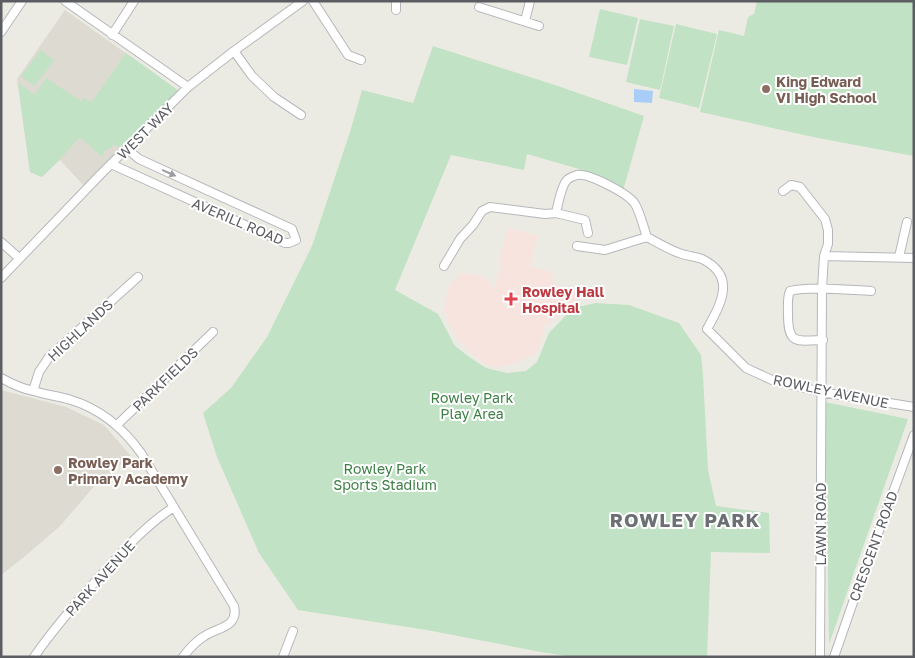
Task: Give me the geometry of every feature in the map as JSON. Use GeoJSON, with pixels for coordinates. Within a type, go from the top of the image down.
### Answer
{"type":"FeatureCollection","features":[{"type":"Feature","properties":{"kind":"street"},"geometry":{"type":"LineString","coordinates":[[1,32],[22,1]]}},
{"type":"Feature","properties":{"kind":"street"},"geometry":{"type":"LineString","coordinates":[[65,1],[188,87]]}},
{"type":"Feature","properties":{"kind":"street"},"geometry":{"type":"LineString","coordinates":[[112,35],[134,1]]}},
{"type":"Feature","properties":{"kind":"street","name":"WEST WAY"},"geometry":{"type":"LineString","coordinates":[[1,278],[188,87],[234,51],[304,1]]}},
{"type":"Feature","properties":{"kind":"street"},"geometry":{"type":"LineString","coordinates":[[313,1],[348,55],[361,60]]}},
{"type":"Feature","properties":{"kind":"street"},"geometry":{"type":"LineString","coordinates":[[396,1],[396,10]]}},
{"type":"Feature","properties":{"kind":"street"},"geometry":{"type":"LineString","coordinates":[[525,21],[530,1]]}},
{"type":"Feature","properties":{"kind":"street"},"geometry":{"type":"LineString","coordinates":[[479,7],[539,26]]}},
{"type":"Feature","properties":{"kind":"street"},"geometry":{"type":"LineString","coordinates":[[234,51],[252,76],[274,97],[301,115]]}},
{"type":"Feature","properties":{"kind":"street","name":"AVERILL ROAD"},"geometry":{"type":"LineString","coordinates":[[111,164],[285,244],[296,240],[292,229],[139,160],[127,149]]}},
{"type":"Feature","properties":{"kind":"street"},"geometry":{"type":"LineString","coordinates":[[556,213],[563,186],[566,181],[578,175],[586,176],[623,194],[635,205],[647,237],[605,250],[577,246]]}},
{"type":"Feature","properties":{"kind":"street","name":"LAWN ROAD"},"geometry":{"type":"LineString","coordinates":[[783,191],[791,185],[800,187],[825,219],[828,230],[822,289],[820,657]]}},
{"type":"Feature","properties":{"kind":"street"},"geometry":{"type":"LineString","coordinates":[[444,266],[460,239],[482,212],[490,207],[545,214],[556,213],[585,220],[588,233]]}},
{"type":"Feature","properties":{"kind":"street"},"geometry":{"type":"LineString","coordinates":[[899,257],[907,222]]}},
{"type":"Feature","properties":{"kind":"street","name":"ROWLEY AVENUE"},"geometry":{"type":"LineString","coordinates":[[647,237],[679,253],[703,260],[720,274],[724,290],[722,300],[707,329],[746,368],[772,380],[821,392],[914,407]]}},
{"type":"Feature","properties":{"kind":"street"},"geometry":{"type":"LineString","coordinates":[[1,242],[19,258]]}},
{"type":"Feature","properties":{"kind":"street"},"geometry":{"type":"LineString","coordinates":[[824,256],[914,258]]}},
{"type":"Feature","properties":{"kind":"street","name":"HIGHLANDS"},"geometry":{"type":"LineString","coordinates":[[33,391],[39,372],[49,357],[138,277]]}},
{"type":"Feature","properties":{"kind":"street"},"geometry":{"type":"LineString","coordinates":[[822,340],[794,339],[790,335],[788,326],[788,296],[790,291],[822,289],[871,291]]}},
{"type":"Feature","properties":{"kind":"street","name":"PARKFIELDS"},"geometry":{"type":"LineString","coordinates":[[117,425],[213,332]]}},
{"type":"Feature","properties":{"kind":"street"},"geometry":{"type":"LineString","coordinates":[[1,378],[19,387],[83,404],[100,412],[117,425],[138,449],[234,606],[235,611],[230,624],[214,630],[201,638],[183,657]]}},
{"type":"Feature","properties":{"kind":"street","name":"CRESCENT ROAD"},"geometry":{"type":"LineString","coordinates":[[834,657],[914,435]]}},
{"type":"Feature","properties":{"kind":"street","name":"PARK AVENUE"},"geometry":{"type":"LineString","coordinates":[[34,657],[64,617],[118,556],[153,522],[174,507]]}},
{"type":"Feature","properties":{"kind":"street"},"geometry":{"type":"LineString","coordinates":[[283,657],[292,631]]}},
{"type":"Feature","properties":{"kind":"shaded area"},"geometry":{"type":"Polygon","coordinates":[[[65,10],[179,91],[85,187],[60,160],[42,177],[30,172],[17,79],[65,10]]]}},
{"type":"Feature","properties":{"kind":"shaded area","name":"Rowley Hall Hospital"},"geometry":{"type":"Polygon","coordinates":[[[507,228],[538,235],[530,267],[551,272],[554,282],[558,286],[577,292],[578,302],[569,306],[544,328],[539,348],[535,354],[508,366],[494,367],[484,364],[457,339],[444,311],[449,286],[461,273],[479,275],[488,280],[495,288],[501,266],[499,263],[507,228]]]}},
{"type":"Feature","properties":{"kind":"shaded area","name":"Rowley Park Primary Academy"},"geometry":{"type":"Polygon","coordinates":[[[1,390],[66,407],[104,425],[131,456],[97,483],[60,526],[1,575],[1,390]]]}},
{"type":"Feature","properties":{"kind":"green space","name":"King Edward VI High School"},"geometry":{"type":"Polygon","coordinates":[[[757,1],[914,1],[914,156],[818,138],[700,112],[719,30],[744,36],[748,17],[754,14],[757,1]]]}},
{"type":"Feature","properties":{"kind":"green space"},"geometry":{"type":"Polygon","coordinates":[[[600,9],[638,18],[627,65],[589,57],[600,9]]]}},
{"type":"Feature","properties":{"kind":"green space"},"geometry":{"type":"Polygon","coordinates":[[[640,19],[674,26],[660,90],[626,82],[640,19]]]}},
{"type":"Feature","properties":{"kind":"green space"},"geometry":{"type":"Polygon","coordinates":[[[676,24],[717,34],[699,108],[659,98],[676,24]]]}},
{"type":"Feature","properties":{"kind":"green space","name":"Rowley Park Sports Stadium"},"geometry":{"type":"Polygon","coordinates":[[[433,46],[644,116],[623,191],[579,169],[527,154],[524,170],[451,155],[395,290],[438,314],[455,346],[468,356],[486,368],[507,373],[526,371],[537,362],[549,333],[573,308],[596,303],[629,305],[679,323],[701,355],[708,470],[716,506],[769,513],[770,553],[711,552],[707,657],[574,657],[427,630],[298,610],[259,553],[217,457],[203,413],[231,388],[267,337],[312,246],[362,90],[413,103],[433,46]]]}},
{"type":"Feature","properties":{"kind":"green space"},"geometry":{"type":"Polygon","coordinates":[[[41,50],[54,61],[34,86],[21,76],[41,50]]]}},
{"type":"Feature","properties":{"kind":"green space"},"geometry":{"type":"Polygon","coordinates":[[[126,53],[179,91],[123,149],[115,145],[104,151],[102,157],[80,137],[42,177],[30,172],[18,83],[35,95],[46,78],[81,101],[84,98],[92,102],[126,53]]]}},
{"type":"Feature","properties":{"kind":"green space"},"geometry":{"type":"Polygon","coordinates":[[[825,402],[908,419],[829,644],[825,402]]]}},
{"type":"Feature","properties":{"kind":"water"},"geometry":{"type":"Polygon","coordinates":[[[634,89],[653,91],[652,103],[634,102],[634,89]]]}},
{"type":"Feature","properties":{"kind":"place","name":"King Edward VI High School"},"geometry":{"type":"Point","coordinates":[766,89]}},
{"type":"Feature","properties":{"kind":"place","name":"Rowley Hall Hospital"},"geometry":{"type":"Point","coordinates":[511,299]}},
{"type":"Feature","properties":{"kind":"place","name":"Rowley Park Primary Academy"},"geometry":{"type":"Point","coordinates":[58,470]}},
{"type":"Feature","properties":{"kind":"district","name":"ROWLEY PARK"},"geometry":{"type":"Point","coordinates":[685,519]}},
{"type":"Feature","properties":{"kind":"park label","name":"Rowley Park Play Area"},"geometry":{"type":"Point","coordinates":[472,406]}}]}
